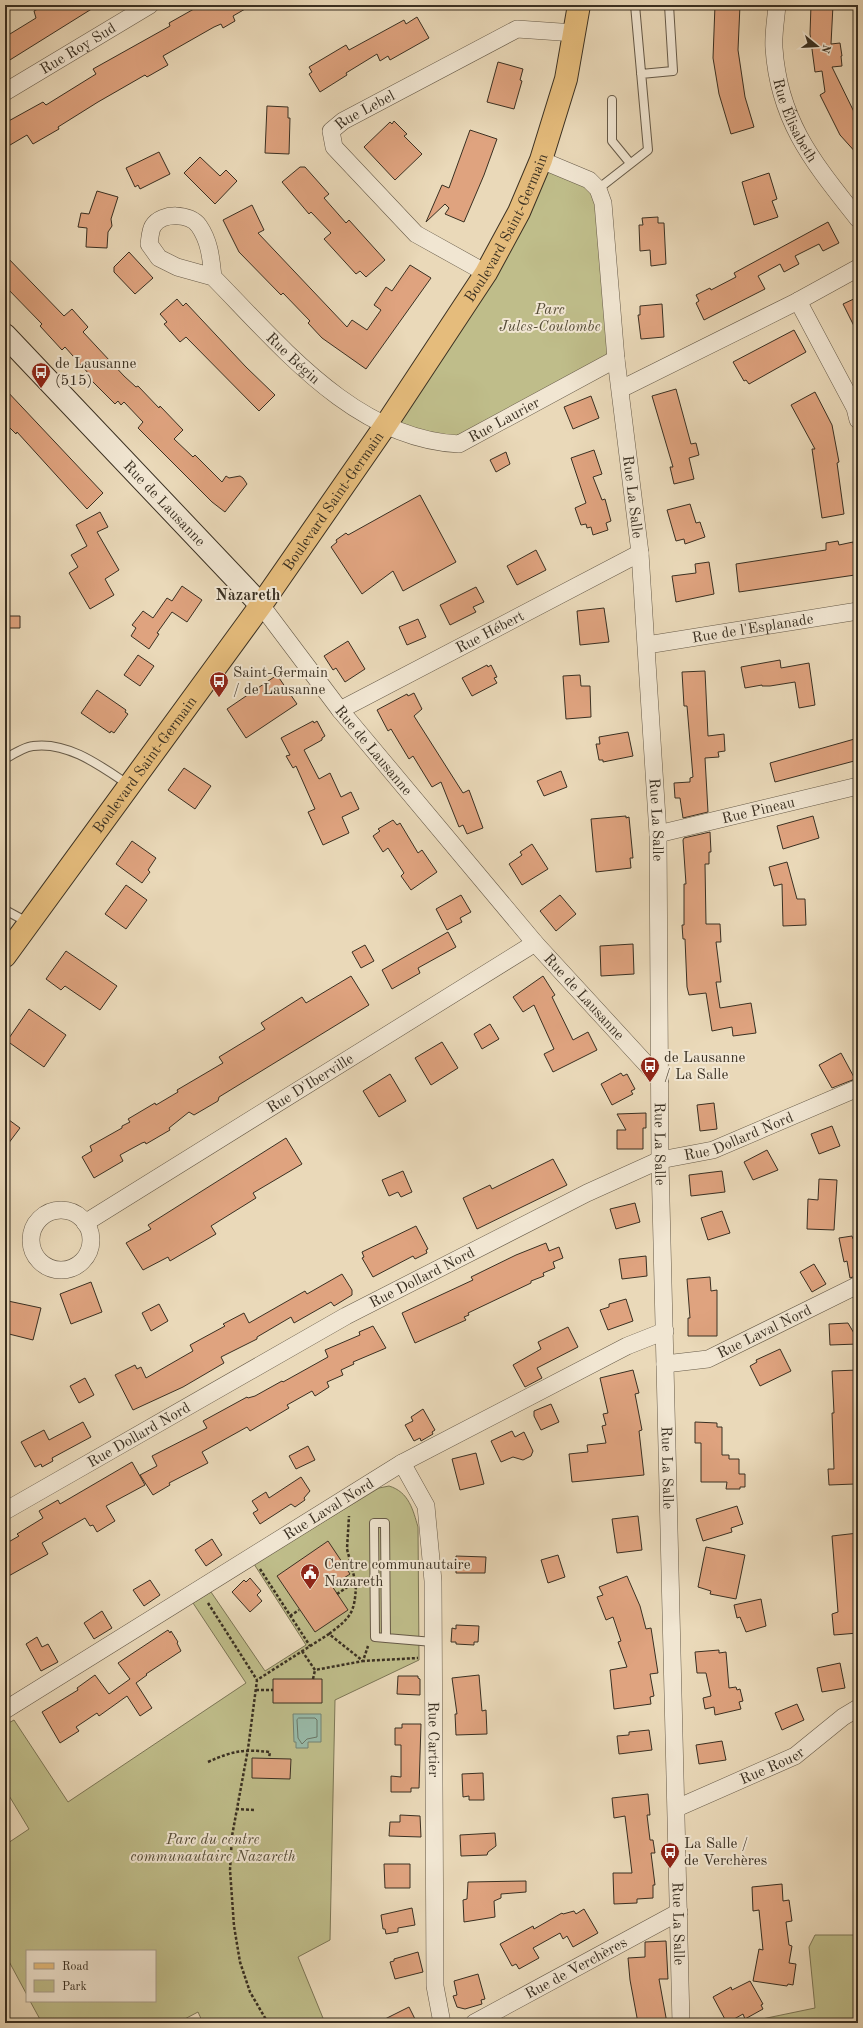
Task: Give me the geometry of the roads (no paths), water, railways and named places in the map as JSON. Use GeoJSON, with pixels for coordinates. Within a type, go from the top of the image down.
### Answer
{"type":"FeatureCollection","features":[{"type":"Feature","properties":{"kind":"main road","name":"Boulevard Saint-Germain"},"geometry":{"type":"LineString","coordinates":[[5,956],[261,605],[385,426],[486,273],[519,212],[541,160],[566,80],[579,5]]}},
{"type":"Feature","properties":{"kind":"street","name":"Rue Roy Sud"},"geometry":{"type":"LineString","coordinates":[[5,92],[150,5]]}},
{"type":"Feature","properties":{"kind":"street","name":"Rue Élisabeth"},"geometry":{"type":"LineString","coordinates":[[777,5],[775,53],[779,89],[793,126],[814,164],[858,219]]}},
{"type":"Feature","properties":{"kind":"street","name":"Rue Lebel"},"geometry":{"type":"LineString","coordinates":[[486,273],[416,234],[334,147],[331,131],[343,121],[516,29],[575,33]]}},
{"type":"Feature","properties":{"kind":"street"},"geometry":{"type":"LineString","coordinates":[[541,160],[589,180],[598,188]]}},
{"type":"Feature","properties":{"kind":"street","name":"Rue La Salle"},"geometry":{"type":"LineString","coordinates":[[598,188],[603,203],[616,360],[621,389],[640,553],[658,834],[660,1160],[677,1808],[681,2023]]}},
{"type":"Feature","properties":{"kind":"street"},"geometry":{"type":"LineString","coordinates":[[621,389],[798,300],[858,268]]}},
{"type":"Feature","properties":{"kind":"street","name":"Rue Bégin"},"geometry":{"type":"LineString","coordinates":[[213,277],[312,377],[385,426]]}},
{"type":"Feature","properties":{"kind":"street"},"geometry":{"type":"LineString","coordinates":[[798,300],[855,408],[858,420]]}},
{"type":"Feature","properties":{"kind":"street","name":"Rue de Lausanne"},"geometry":{"type":"LineString","coordinates":[[5,335],[261,605],[340,710],[535,943],[660,1079]]}},
{"type":"Feature","properties":{"kind":"street","name":"Rue Laurier"},"geometry":{"type":"LineString","coordinates":[[385,426],[439,443],[459,444],[616,360]]}},
{"type":"Feature","properties":{"kind":"street","name":"Rue Hébert"},"geometry":{"type":"LineString","coordinates":[[340,710],[640,553]]}},
{"type":"Feature","properties":{"kind":"street","name":"Rue de l'Esplanade"},"geometry":{"type":"LineString","coordinates":[[647,645],[858,611]]}},
{"type":"Feature","properties":{"kind":"street","name":"Rue Pineau"},"geometry":{"type":"LineString","coordinates":[[658,834],[858,786]]}},
{"type":"Feature","properties":{"kind":"street","name":"Rue D'Iberville"},"geometry":{"type":"LineString","coordinates":[[85,1223],[535,943]]}},
{"type":"Feature","properties":{"kind":"street","name":"Rue Dollard Nord"},"geometry":{"type":"LineString","coordinates":[[5,1510],[346,1316],[587,1193],[660,1160],[713,1150],[858,1088]]}},
{"type":"Feature","properties":{"kind":"street","name":"Rue Laval Nord"},"geometry":{"type":"LineString","coordinates":[[665,1364],[708,1359],[858,1285]]}},
{"type":"Feature","properties":{"kind":"street","name":"Rue Laval Nord"},"geometry":{"type":"LineString","coordinates":[[5,1710],[402,1462],[627,1346],[665,1332]]}},
{"type":"Feature","properties":{"kind":"street","name":"Rue Cartier"},"geometry":{"type":"LineString","coordinates":[[402,1462],[426,1506],[433,1581],[435,1986],[442,2023]]}},
{"type":"Feature","properties":{"kind":"street","name":"Rue Rouer"},"geometry":{"type":"LineString","coordinates":[[677,1808],[795,1756],[843,1717],[858,1708]]}},
{"type":"Feature","properties":{"kind":"street","name":"Rue de Verchères"},"geometry":{"type":"LineString","coordinates":[[484,2020],[679,1912]]}},
{"type":"Feature","properties":{"kind":"lane"},"geometry":{"type":"LineString","coordinates":[[598,188],[630,162],[648,150],[635,5]]}},
{"type":"Feature","properties":{"kind":"lane"},"geometry":{"type":"LineString","coordinates":[[641,74],[672,72],[669,5]]}},
{"type":"Feature","properties":{"kind":"lane"},"geometry":{"type":"LineString","coordinates":[[612,100],[612,141],[630,162]]}},
{"type":"Feature","properties":{"kind":"lane"},"geometry":{"type":"LineString","coordinates":[[5,759],[32,746],[51,747],[72,752],[96,764],[130,785]]}},
{"type":"Feature","properties":{"kind":"lane"},"geometry":{"type":"LineString","coordinates":[[5,910],[29,924]]}},
{"type":"Feature","properties":{"kind":"lane"},"geometry":{"type":"LineString","coordinates":[[386,1638],[386,1523],[374,1523],[375,1637],[386,1638],[433,1650]]}},
{"type":"Feature","properties":{"kind":"water"},"geometry":{"type":"Polygon","coordinates":[[[293,1714],[321,1714],[321,1742],[308,1742],[308,1748],[296,1748],[296,1742],[294,1742],[293,1714]]]}},
{"type":"Feature","properties":{"kind":"place","name":"de Lausanne (515)"},"geometry":{"type":"Point","coordinates":[41,389]}},
{"type":"Feature","properties":{"kind":"place","name":"Saint-Germain / de Lausanne"},"geometry":{"type":"Point","coordinates":[219,698]}},
{"type":"Feature","properties":{"kind":"place","name":"de Lausanne / La Salle"},"geometry":{"type":"Point","coordinates":[650,1083]}},
{"type":"Feature","properties":{"kind":"place","name":"Centre communautaire Nazareth"},"geometry":{"type":"Point","coordinates":[310,1590]}},
{"type":"Feature","properties":{"kind":"place","name":"La Salle / de Verchères"},"geometry":{"type":"Point","coordinates":[670,1869]}},
{"type":"Feature","properties":{"kind":"district","name":"Nazareth"},"geometry":{"type":"Point","coordinates":[248,594]}},
{"type":"Feature","properties":{"kind":"park label","name":"Parc Jules-Coulombe"},"geometry":{"type":"Point","coordinates":[550,318]}},
{"type":"Feature","properties":{"kind":"park label","name":"Parc du centre communautaire Nazareth"},"geometry":{"type":"Point","coordinates":[213,1848]}}]}
